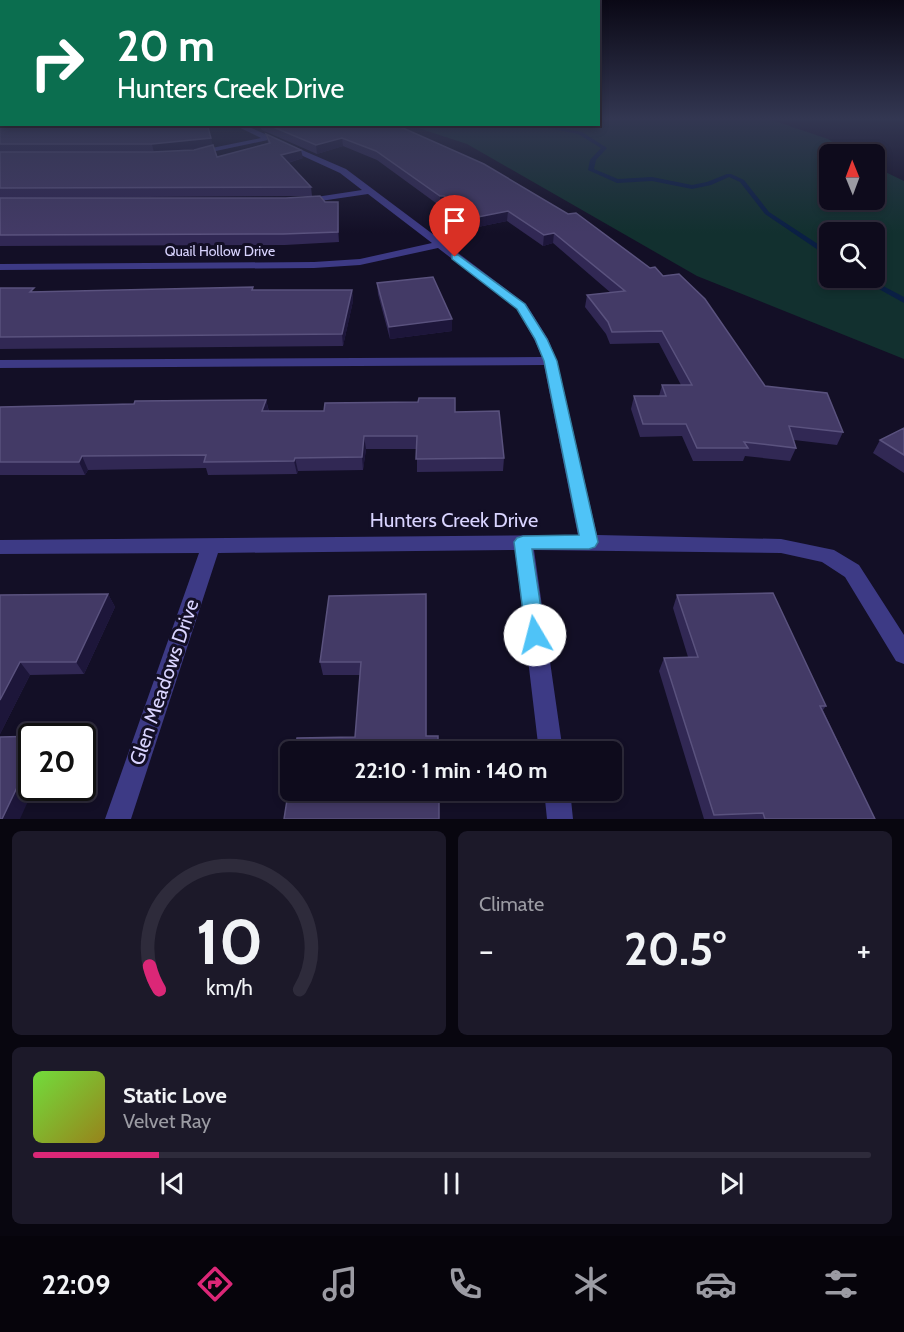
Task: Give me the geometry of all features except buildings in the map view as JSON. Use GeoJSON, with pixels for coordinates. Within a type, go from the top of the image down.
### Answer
{"type":"FeatureCollection","features":[{"type":"Feature","properties":{"kind":"street"},"geometry":{"type":"LineString","coordinates":[[310,156],[343,171],[522,307],[541,339],[550,361],[589,542]]}},
{"type":"Feature","properties":{"kind":"street"},"geometry":{"type":"LineString","coordinates":[[287,203],[320,201],[369,191]]}},
{"type":"Feature","properties":{"kind":"street","name":"Quail Hollow Drive"},"geometry":{"type":"LineString","coordinates":[[0,267],[314,265],[360,262],[438,245]]}},
{"type":"Feature","properties":{"kind":"street"},"geometry":{"type":"LineString","coordinates":[[0,364],[550,361]]}},
{"type":"Feature","properties":{"kind":"street"},"geometry":{"type":"LineString","coordinates":[[523,542],[550,741]]}},
{"type":"Feature","properties":{"kind":"street","name":"Hunters Creek Drive"},"geometry":{"type":"LineString","coordinates":[[0,547],[523,542],[781,546],[827,555],[852,571],[904,654]]}},
{"type":"Feature","properties":{"kind":"street","name":"Glen Meadows Drive"},"geometry":{"type":"LineString","coordinates":[[118,819],[211,544]]}},
{"type":"Feature","properties":{"kind":"street"},"geometry":{"type":"LineString","coordinates":[[559,801],[561,819]]}},
{"type":"Feature","properties":{"kind":"green space"},"geometry":{"type":"Polygon","coordinates":[[[488,156],[819,156],[819,210],[885,210],[885,172],[904,181],[904,359],[697,276],[488,156]]]}},
{"type":"Feature","properties":{"kind":"waterway"},"geometry":{"type":"LineString","coordinates":[[596,156],[593,160],[591,170],[617,181],[652,179],[692,187],[709,184],[729,175],[742,181],[767,213],[819,248]]}},
{"type":"Feature","properties":{"kind":"waterway"},"geometry":{"type":"LineString","coordinates":[[882,288],[904,300]]}},
{"type":"Feature","properties":{"kind":"route"},"geometry":{"type":"LineString","coordinates":[[455,257],[522,307],[541,339],[550,361],[589,542],[523,542],[535,635]]}}]}
